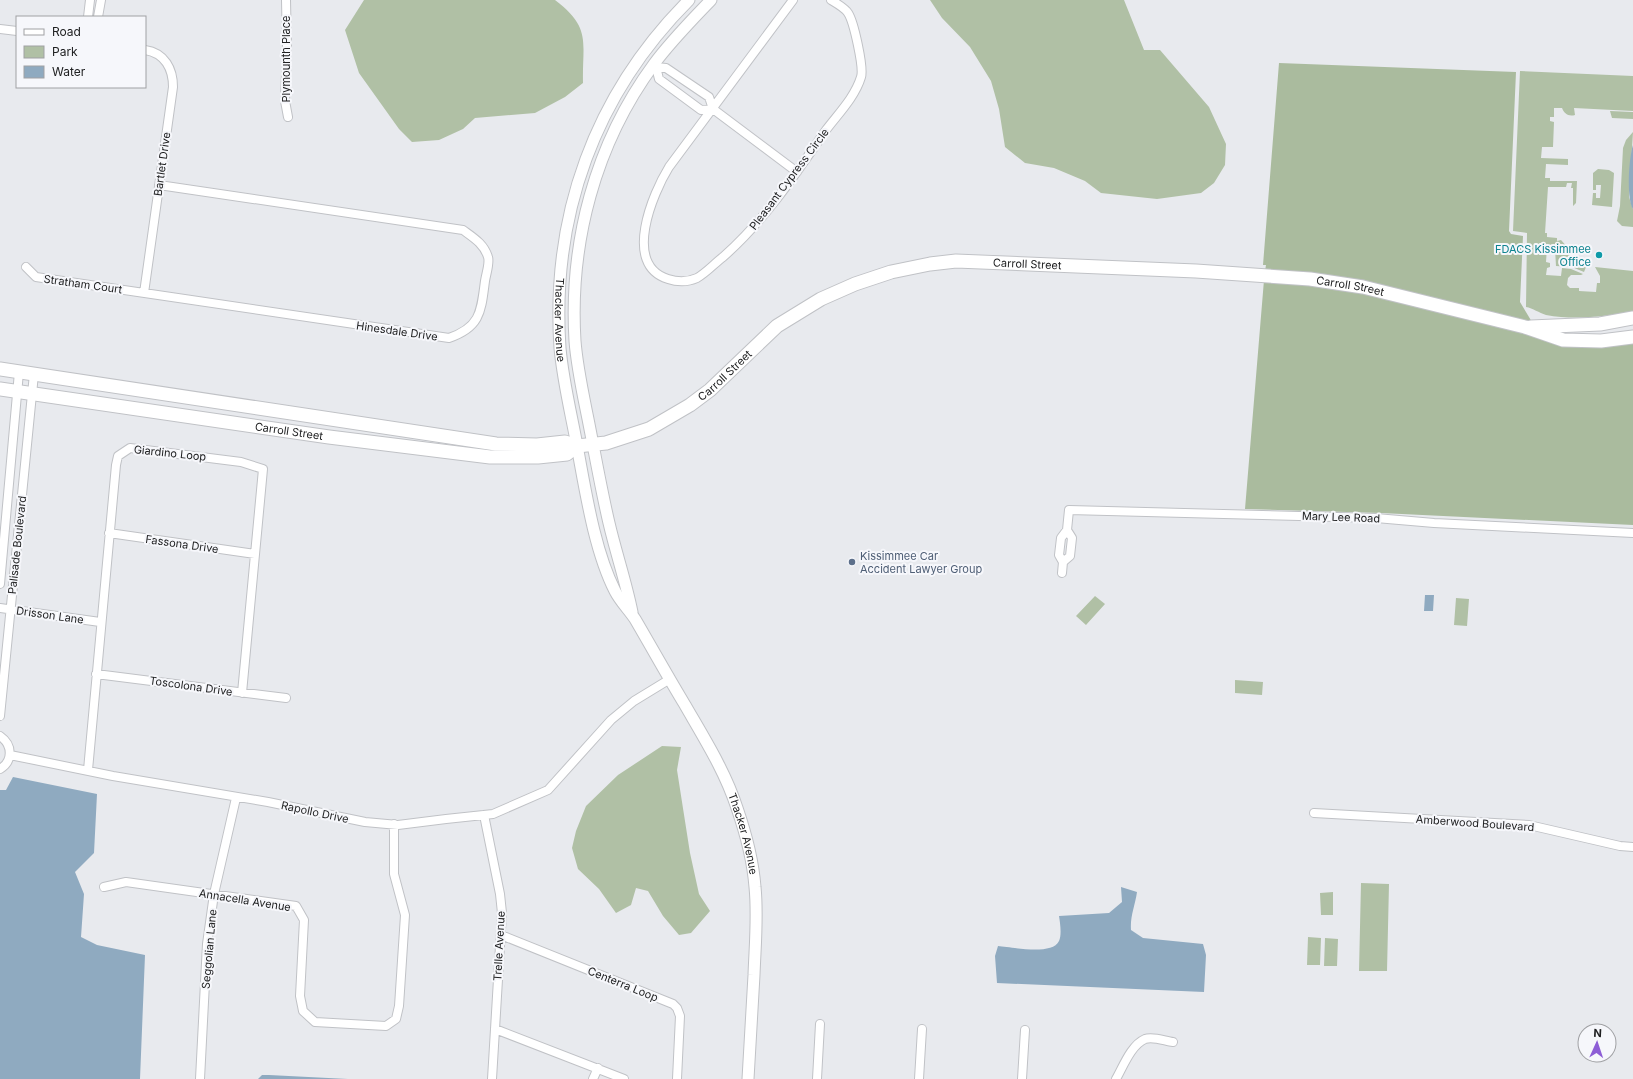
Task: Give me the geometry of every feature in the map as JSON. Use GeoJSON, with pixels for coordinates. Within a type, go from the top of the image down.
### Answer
{"type":"FeatureCollection","features":[{"type":"Feature","properties":{"kind":"main road","name":"Carroll Street"},"geometry":{"type":"LineString","coordinates":[[0,369],[457,438],[516,445],[565,442],[577,446],[593,445],[606,443],[649,429],[678,413],[710,390],[778,326],[821,299],[855,284],[891,272],[930,264],[956,261],[1196,271],[1310,279],[1363,287],[1525,327],[1562,340],[1601,340],[1633,337]]}},
{"type":"Feature","properties":{"kind":"main road","name":"Carroll Street"},"geometry":{"type":"LineString","coordinates":[[1525,327],[1600,324],[1633,318]]}},
{"type":"Feature","properties":{"kind":"main road","name":"Carroll Street"},"geometry":{"type":"LineString","coordinates":[[0,389],[329,437],[490,457],[538,457],[567,454],[577,446]]}},
{"type":"Feature","properties":{"kind":"main road"},"geometry":{"type":"LineString","coordinates":[[329,437],[344,428],[445,442],[457,438]]}},
{"type":"Feature","properties":{"kind":"street"},"geometry":{"type":"LineString","coordinates":[[88,16],[90,0]]}},
{"type":"Feature","properties":{"kind":"street"},"geometry":{"type":"LineString","coordinates":[[98,16],[100,0]]}},
{"type":"Feature","properties":{"kind":"street","name":"Plymounth Place"},"geometry":{"type":"LineString","coordinates":[[286,0],[287,48],[285,100],[288,117]]}},
{"type":"Feature","properties":{"kind":"street","name":"Thacker Avenue"},"geometry":{"type":"LineString","coordinates":[[689,0],[640,56],[619,88],[592,142],[573,198],[565,236],[559,298],[561,351],[577,446],[603,559],[616,593],[633,615],[726,779],[737,807],[751,859],[755,889],[756,946],[748,1079]]}},
{"type":"Feature","properties":{"kind":"street","name":"Thacker Avenue"},"geometry":{"type":"LineString","coordinates":[[633,615],[626,581],[610,529],[575,343],[574,300],[579,243],[586,210],[603,156],[623,112],[675,38],[711,0]]}},
{"type":"Feature","properties":{"kind":"street","name":"Pleasant Cypress Circle"},"geometry":{"type":"LineString","coordinates":[[793,0],[669,167],[655,192],[650,208],[644,246],[645,256],[660,275],[674,281],[686,281],[697,278],[748,234],[797,172],[851,96],[862,76],[857,37],[848,12],[831,0]]}},
{"type":"Feature","properties":{"kind":"street"},"geometry":{"type":"LineString","coordinates":[[0,29],[16,31]]}},
{"type":"Feature","properties":{"kind":"street","name":"Bartlet Drive"},"geometry":{"type":"LineString","coordinates":[[144,293],[173,87],[173,73],[164,59],[146,50]]}},
{"type":"Feature","properties":{"kind":"street"},"geometry":{"type":"LineString","coordinates":[[640,56],[655,66],[666,68],[709,97],[712,109],[797,172]]}},
{"type":"Feature","properties":{"kind":"street"},"geometry":{"type":"LineString","coordinates":[[655,66],[659,79],[672,89],[701,110],[712,109]]}},
{"type":"Feature","properties":{"kind":"street","name":"Hinesdale Drive"},"geometry":{"type":"LineString","coordinates":[[144,293],[449,338],[463,334],[475,324],[481,311],[489,258],[480,242],[463,230],[159,185]]}},
{"type":"Feature","properties":{"kind":"street","name":"Stratham Court"},"geometry":{"type":"LineString","coordinates":[[26,267],[36,277],[144,293]]}},
{"type":"Feature","properties":{"kind":"street","name":"Palisade Boulevard"},"geometry":{"type":"LineString","coordinates":[[0,584],[19,372]]}},
{"type":"Feature","properties":{"kind":"street","name":"Palisade Boulevard"},"geometry":{"type":"LineString","coordinates":[[0,716],[34,374]]}},
{"type":"Feature","properties":{"kind":"street","name":"Giardino Loop"},"geometry":{"type":"LineString","coordinates":[[88,770],[100,622],[118,456],[130,448],[241,462],[263,469],[242,693]]}},
{"type":"Feature","properties":{"kind":"street","name":"Mary Lee Road"},"geometry":{"type":"LineString","coordinates":[[1062,573],[1063,562],[1070,556],[1072,538],[1067,530],[1069,510],[1376,518],[1434,523],[1633,533]]}},
{"type":"Feature","properties":{"kind":"street","name":"Fassona Drive"},"geometry":{"type":"LineString","coordinates":[[109,534],[255,554]]}},
{"type":"Feature","properties":{"kind":"street","name":"Drisson Lane"},"geometry":{"type":"LineString","coordinates":[[0,608],[100,622]]}},
{"type":"Feature","properties":{"kind":"street","name":"Toscolona Drive"},"geometry":{"type":"LineString","coordinates":[[96,674],[286,698]]}},
{"type":"Feature","properties":{"kind":"street","name":"Rapollo Drive"},"geometry":{"type":"LineString","coordinates":[[10,755],[113,776],[236,798],[268,802],[365,822],[394,824],[494,814],[548,790],[593,738],[620,712],[670,679]]}},
{"type":"Feature","properties":{"kind":"street"},"geometry":{"type":"LineString","coordinates":[[0,736],[10,747],[10,755],[7,763],[0,769]]}},
{"type":"Feature","properties":{"kind":"street","name":"Seggolian Lane"},"geometry":{"type":"LineString","coordinates":[[200,1079],[207,944],[214,894],[236,798]]}},
{"type":"Feature","properties":{"kind":"street","name":"Amberwood Boulevard"},"geometry":{"type":"LineString","coordinates":[[1314,813],[1529,825],[1620,846],[1633,847]]}},
{"type":"Feature","properties":{"kind":"street","name":"Trelle Avenue"},"geometry":{"type":"LineString","coordinates":[[484,815],[500,894],[501,935],[492,1079]]}},
{"type":"Feature","properties":{"kind":"street","name":"Annacella Avenue"},"geometry":{"type":"LineString","coordinates":[[104,887],[126,882],[296,906],[304,920],[300,996],[303,1011],[316,1022],[386,1026],[396,1019],[399,1006],[405,915],[394,874],[394,824]]}},
{"type":"Feature","properties":{"kind":"street","name":"Centerra Loop"},"geometry":{"type":"LineString","coordinates":[[501,935],[673,1004],[677,1008],[680,1016],[677,1079]]}},
{"type":"Feature","properties":{"kind":"street"},"geometry":{"type":"LineString","coordinates":[[817,1079],[820,1024]]}},
{"type":"Feature","properties":{"kind":"street"},"geometry":{"type":"LineString","coordinates":[[495,1029],[624,1079]]}},
{"type":"Feature","properties":{"kind":"street"},"geometry":{"type":"LineString","coordinates":[[919,1079],[922,1029]]}},
{"type":"Feature","properties":{"kind":"street"},"geometry":{"type":"LineString","coordinates":[[1022,1079],[1026,1030]]}},
{"type":"Feature","properties":{"kind":"street"},"geometry":{"type":"LineString","coordinates":[[1116,1079],[1136,1046],[1146,1039],[1157,1039],[1173,1042]]}},
{"type":"Feature","properties":{"kind":"street"},"geometry":{"type":"LineString","coordinates":[[593,1079],[598,1068]]}},
{"type":"Feature","properties":{"kind":"green space"},"geometry":{"type":"Polygon","coordinates":[[[364,0],[555,0],[567,10],[575,19],[580,28],[583,46],[583,83],[565,97],[535,113],[475,118],[463,129],[439,140],[412,142],[399,129],[359,73],[345,30],[364,0]]]}},
{"type":"Feature","properties":{"kind":"green space"},"geometry":{"type":"Polygon","coordinates":[[[930,0],[1124,0],[1144,50],[1160,50],[1209,107],[1226,144],[1225,165],[1214,183],[1201,193],[1157,199],[1101,193],[1085,181],[1054,168],[1025,163],[1005,147],[999,109],[991,81],[970,47],[942,18],[930,0]]]}},
{"type":"Feature","properties":{"kind":"green space"},"geometry":{"type":"Polygon","coordinates":[[[1279,63],[1516,72],[1509,231],[1511,234],[1523,236],[1520,302],[1532,322],[1265,271],[1266,265],[1263,265],[1279,63]]]}},
{"type":"Feature","properties":{"kind":"green space"},"geometry":{"type":"Polygon","coordinates":[[[1520,71],[1633,76],[1633,111],[1574,108],[1575,115],[1568,115],[1562,108],[1554,108],[1554,117],[1550,117],[1550,121],[1554,122],[1553,147],[1542,147],[1541,158],[1568,159],[1568,165],[1546,164],[1545,178],[1550,178],[1550,181],[1577,181],[1576,203],[1573,206],[1573,188],[1571,188],[1572,183],[1567,183],[1566,187],[1548,187],[1545,233],[1547,233],[1547,237],[1557,238],[1557,241],[1561,240],[1569,249],[1570,258],[1564,258],[1564,262],[1570,263],[1570,265],[1586,267],[1584,272],[1572,267],[1556,266],[1555,248],[1547,248],[1546,262],[1550,263],[1550,267],[1547,268],[1546,275],[1561,276],[1562,268],[1571,269],[1583,274],[1571,275],[1568,278],[1567,285],[1570,288],[1579,288],[1579,291],[1596,292],[1597,283],[1600,283],[1600,276],[1595,267],[1633,271],[1633,311],[1612,315],[1578,318],[1546,315],[1526,307],[1527,233],[1513,231],[1520,71]]]}},
{"type":"Feature","properties":{"kind":"green space"},"geometry":{"type":"Polygon","coordinates":[[[1610,111],[1633,112],[1633,119],[1612,118],[1610,111]]]}},
{"type":"Feature","properties":{"kind":"green space"},"geometry":{"type":"Polygon","coordinates":[[[1633,132],[1629,197],[1633,209],[1633,227],[1622,226],[1617,221],[1620,206],[1623,148],[1626,140],[1633,132]]]}},
{"type":"Feature","properties":{"kind":"green space"},"geometry":{"type":"Polygon","coordinates":[[[1598,169],[1609,170],[1614,173],[1612,207],[1592,205],[1593,193],[1596,193],[1596,198],[1600,198],[1601,185],[1596,185],[1596,190],[1593,190],[1593,173],[1598,169]]]}},
{"type":"Feature","properties":{"kind":"green space"},"geometry":{"type":"Polygon","coordinates":[[[1264,280],[1362,292],[1521,331],[1633,342],[1633,525],[1381,513],[1245,509],[1264,280]]]}},
{"type":"Feature","properties":{"kind":"green space"},"geometry":{"type":"Polygon","coordinates":[[[1095,596],[1105,604],[1086,625],[1076,616],[1095,596]]]}},
{"type":"Feature","properties":{"kind":"green space"},"geometry":{"type":"Polygon","coordinates":[[[1456,598],[1469,599],[1467,626],[1454,625],[1456,598]]]}},
{"type":"Feature","properties":{"kind":"green space"},"geometry":{"type":"Polygon","coordinates":[[[1235,680],[1263,682],[1262,695],[1235,693],[1235,680]]]}},
{"type":"Feature","properties":{"kind":"green space"},"geometry":{"type":"Polygon","coordinates":[[[662,746],[681,747],[677,770],[690,853],[699,894],[710,911],[691,933],[679,935],[663,916],[648,891],[636,888],[631,905],[616,913],[599,889],[578,869],[572,848],[576,831],[586,806],[618,775],[662,746]]]}},
{"type":"Feature","properties":{"kind":"green space"},"geometry":{"type":"Polygon","coordinates":[[[1361,883],[1389,884],[1387,971],[1359,971],[1361,883]]]}},
{"type":"Feature","properties":{"kind":"green space"},"geometry":{"type":"Polygon","coordinates":[[[1333,892],[1333,915],[1321,915],[1320,893],[1333,892]]]}},
{"type":"Feature","properties":{"kind":"green space"},"geometry":{"type":"Polygon","coordinates":[[[1308,937],[1321,938],[1320,965],[1307,965],[1308,937]]]}},
{"type":"Feature","properties":{"kind":"green space"},"geometry":{"type":"Polygon","coordinates":[[[1325,938],[1338,939],[1337,966],[1324,966],[1325,938]]]}},
{"type":"Feature","properties":{"kind":"water"},"geometry":{"type":"Polygon","coordinates":[[[1633,145],[1633,209],[1629,196],[1629,168],[1633,145]]]}},
{"type":"Feature","properties":{"kind":"water"},"geometry":{"type":"Polygon","coordinates":[[[1425,595],[1434,595],[1433,611],[1424,611],[1425,595]]]}},
{"type":"Feature","properties":{"kind":"water"},"geometry":{"type":"Polygon","coordinates":[[[13,777],[97,794],[94,853],[75,872],[84,894],[81,937],[97,945],[145,955],[140,1079],[0,1079],[0,790],[6,790],[13,777]]]}},
{"type":"Feature","properties":{"kind":"water"},"geometry":{"type":"Polygon","coordinates":[[[1121,887],[1137,892],[1131,930],[1143,938],[1203,944],[1206,955],[1204,992],[997,983],[995,956],[998,946],[1031,950],[1055,946],[1059,941],[1060,935],[1059,916],[1109,913],[1122,902],[1121,887]]]}},
{"type":"Feature","properties":{"kind":"water"},"geometry":{"type":"Polygon","coordinates":[[[262,1075],[269,1075],[348,1079],[258,1079],[262,1075]]]}},
{"type":"Feature","properties":{"kind":"place","name":"FDACS Kissimmee Office"},"geometry":{"type":"Point","coordinates":[1599,255]}},
{"type":"Feature","properties":{"kind":"place","name":"Kissimmee Car Accident Lawyer Group"},"geometry":{"type":"Point","coordinates":[852,562]}}]}
